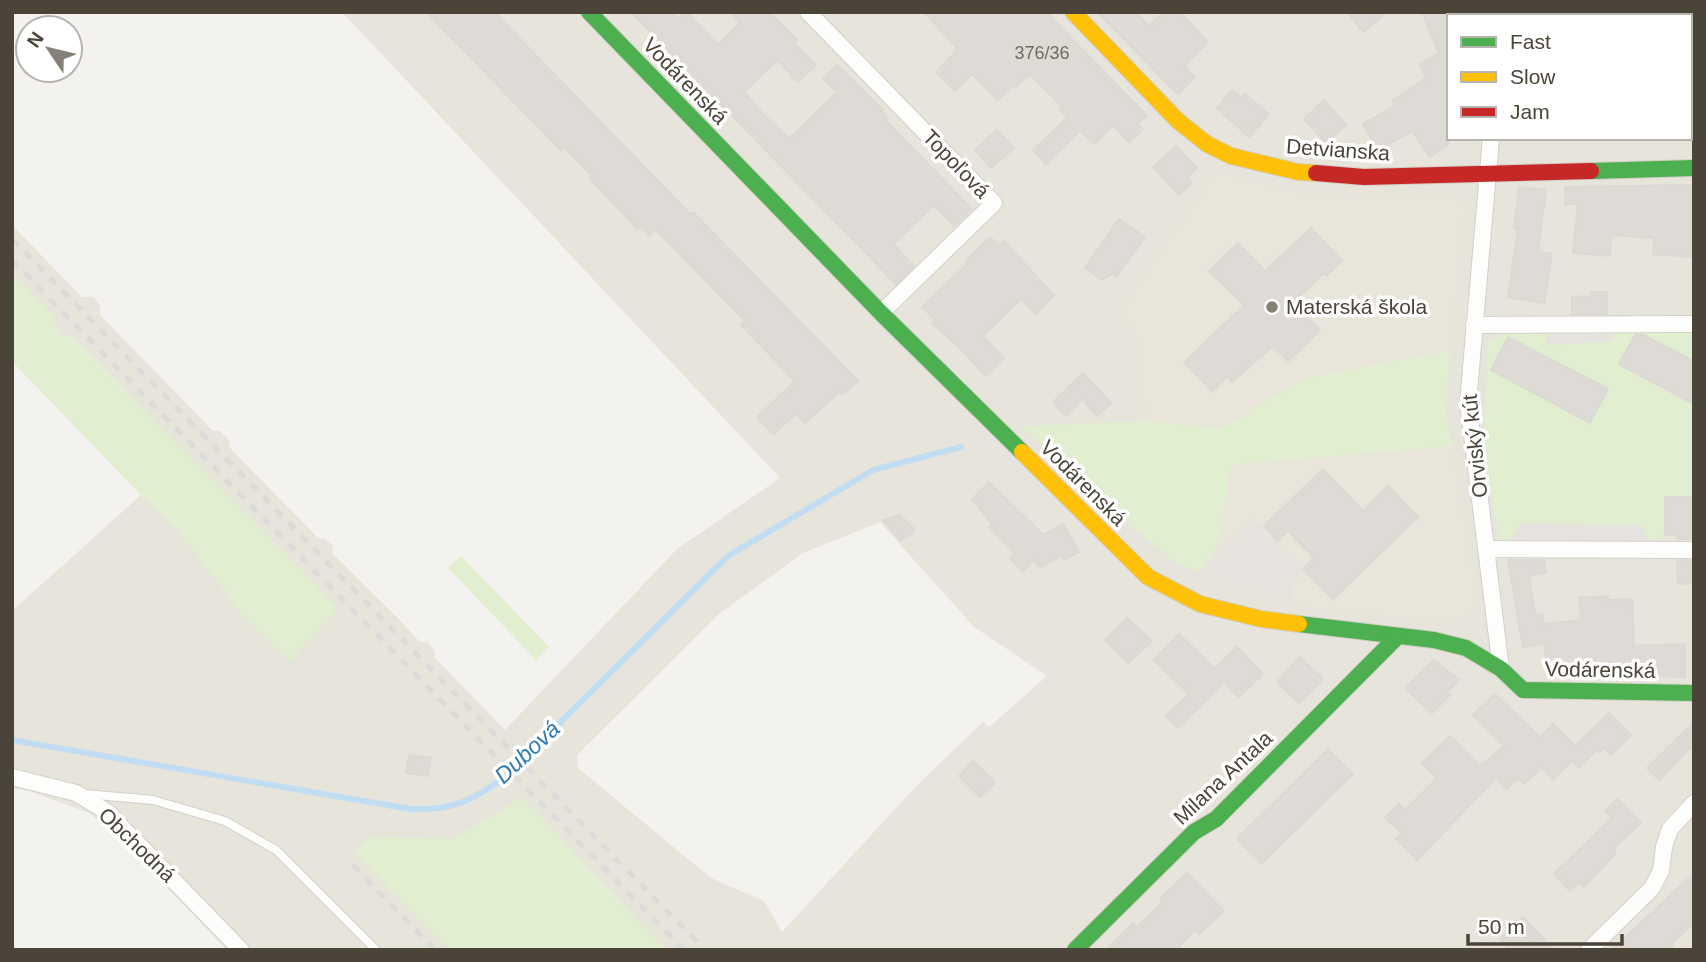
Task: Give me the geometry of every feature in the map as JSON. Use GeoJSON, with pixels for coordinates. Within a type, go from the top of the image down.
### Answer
{"type":"FeatureCollection","features":[{"type":"Feature","properties":{"kind":"street","name":"Vodárenská"},"geometry":{"type":"LineString","coordinates":[[589,12],[881,313],[1148,577],[1200,604],[1261,619],[1398,636],[1466,648],[1501,669],[1523,690],[1694,693]]}},
{"type":"Feature","properties":{"kind":"street","name":"Topoľová"},"geometry":{"type":"LineString","coordinates":[[808,12],[994,203],[881,313]]}},
{"type":"Feature","properties":{"kind":"street","name":"Detvianska"},"geometry":{"type":"LineString","coordinates":[[1073,12],[1178,121],[1207,144],[1231,156],[1298,172],[1364,177],[1490,174]]}},
{"type":"Feature","properties":{"kind":"street","name":"Orviský kút"},"geometry":{"type":"LineString","coordinates":[[1492,140],[1468,403],[1501,669]]}},
{"type":"Feature","properties":{"kind":"street"},"geometry":{"type":"LineString","coordinates":[[1490,174],[1694,168]]}},
{"type":"Feature","properties":{"kind":"street"},"geometry":{"type":"LineString","coordinates":[[1474,325],[1694,324]]}},
{"type":"Feature","properties":{"kind":"street"},"geometry":{"type":"LineString","coordinates":[[1487,549],[1694,550]]}},
{"type":"Feature","properties":{"kind":"street","name":"Milana Antala"},"geometry":{"type":"LineString","coordinates":[[1075,950],[1194,832],[1216,819],[1398,636]]}},
{"type":"Feature","properties":{"kind":"street","name":"Obchodná"},"geometry":{"type":"LineString","coordinates":[[12,777],[76,793],[107,812],[241,950]]}},
{"type":"Feature","properties":{"kind":"street"},"geometry":{"type":"LineString","coordinates":[[1589,950],[1652,888],[1661,871],[1670,829],[1694,803]]}},
{"type":"Feature","properties":{"kind":"lane"},"geometry":{"type":"LineString","coordinates":[[76,793],[153,800],[225,821],[276,850],[376,950]]}},
{"type":"Feature","properties":{"kind":"shaded area"},"geometry":{"type":"Polygon","coordinates":[[[342,12],[1694,12],[1694,950],[227,950],[122,840],[89,813],[29,791],[12,788],[12,611],[141,495],[12,361],[12,225],[82,297],[93,297],[100,305],[100,315],[213,431],[220,431],[229,440],[230,448],[318,538],[325,539],[333,546],[332,553],[419,641],[428,643],[435,651],[435,658],[505,730],[677,549],[780,478],[342,12]],[[880,522],[803,553],[719,614],[577,755],[578,768],[711,878],[764,901],[782,932],[918,784],[983,722],[989,727],[1047,676],[974,627],[880,522]]]}},
{"type":"Feature","properties":{"kind":"shaded area"},"geometry":{"type":"Polygon","coordinates":[[[1216,172],[1298,193],[1343,198],[1441,193],[1454,195],[1465,209],[1450,350],[1305,378],[1222,428],[1145,421],[1141,343],[1118,313],[1216,172]]]}},
{"type":"Feature","properties":{"kind":"shaded area"},"geometry":{"type":"Polygon","coordinates":[[[1613,327],[1614,341],[1546,345],[1548,330],[1613,327]]]}},
{"type":"Feature","properties":{"kind":"shaded area"},"geometry":{"type":"Polygon","coordinates":[[[1452,446],[1477,597],[1474,608],[1460,621],[1450,623],[1309,608],[1295,603],[1291,592],[1293,582],[1303,568],[1253,519],[1200,572],[1220,538],[1230,465],[1452,446]]]}},
{"type":"Feature","properties":{"kind":"shaded area"},"geometry":{"type":"Polygon","coordinates":[[[1253,519],[1303,569],[1293,582],[1291,593],[1295,603],[1200,572],[1253,519]]]}},
{"type":"Feature","properties":{"kind":"shaded area"},"geometry":{"type":"Polygon","coordinates":[[[1521,523],[1640,525],[1651,542],[1510,543],[1521,523]]]}},
{"type":"Feature","properties":{"kind":"green space"},"geometry":{"type":"Polygon","coordinates":[[[12,273],[55,317],[55,327],[62,336],[72,336],[338,608],[290,661],[246,619],[174,526],[12,361],[12,273]]]}},
{"type":"Feature","properties":{"kind":"green space"},"geometry":{"type":"Polygon","coordinates":[[[1613,327],[1694,327],[1694,497],[1665,497],[1665,535],[1651,542],[1522,523],[1501,549],[1488,474],[1484,431],[1488,344],[1504,332],[1548,330],[1547,345],[1613,341],[1613,327]]]}},
{"type":"Feature","properties":{"kind":"green space"},"geometry":{"type":"Polygon","coordinates":[[[1450,350],[1446,414],[1452,446],[1231,465],[1220,538],[1200,572],[1177,563],[1132,527],[1021,426],[1145,421],[1222,428],[1305,378],[1450,350]]]}},
{"type":"Feature","properties":{"kind":"green space"},"geometry":{"type":"Polygon","coordinates":[[[461,556],[549,647],[536,660],[448,568],[461,556]]]}},
{"type":"Feature","properties":{"kind":"green space"},"geometry":{"type":"Polygon","coordinates":[[[522,797],[666,950],[450,950],[355,853],[370,837],[453,839],[522,797]]]}},
{"type":"Feature","properties":{"kind":"building"},"geometry":{"type":"Polygon","coordinates":[[[426,12],[494,12],[690,214],[693,212],[858,381],[842,395],[839,392],[805,423],[796,413],[774,434],[757,417],[795,381],[741,325],[745,321],[655,229],[649,235],[641,226],[638,229],[589,178],[592,176],[564,147],[561,150],[426,12]]]}},
{"type":"Feature","properties":{"kind":"building"},"geometry":{"type":"Polygon","coordinates":[[[631,12],[671,12],[678,19],[686,12],[718,45],[740,23],[730,12],[769,12],[797,40],[794,43],[816,65],[798,82],[777,60],[744,92],[764,115],[789,139],[837,92],[823,79],[837,65],[883,110],[881,111],[888,119],[886,121],[972,209],[954,226],[934,205],[893,244],[914,266],[896,284],[631,12]]]}},
{"type":"Feature","properties":{"kind":"building"},"geometry":{"type":"Polygon","coordinates":[[[924,12],[1046,12],[1147,116],[1137,124],[1143,130],[1129,142],[1113,125],[1095,144],[1080,131],[1046,164],[1033,150],[1068,117],[1059,109],[1062,106],[1030,74],[1016,87],[1014,84],[998,100],[972,74],[955,91],[936,72],[958,49],[924,12]]]}},
{"type":"Feature","properties":{"kind":"building"},"geometry":{"type":"Polygon","coordinates":[[[1097,12],[1136,12],[1149,26],[1164,12],[1180,12],[1208,42],[1184,66],[1195,77],[1178,94],[1097,12]]]}},
{"type":"Feature","properties":{"kind":"building"},"geometry":{"type":"Polygon","coordinates":[[[1347,12],[1387,12],[1363,32],[1347,12]]]}},
{"type":"Feature","properties":{"kind":"building"},"geometry":{"type":"Polygon","coordinates":[[[1422,12],[1449,12],[1449,144],[1430,157],[1412,131],[1378,150],[1363,124],[1395,106],[1392,101],[1426,78],[1420,64],[1439,53],[1422,12]]]}},
{"type":"Feature","properties":{"kind":"building"},"geometry":{"type":"Polygon","coordinates":[[[1232,90],[1241,97],[1245,94],[1269,114],[1249,137],[1217,108],[1232,90]]]}},
{"type":"Feature","properties":{"kind":"building"},"geometry":{"type":"Polygon","coordinates":[[[1324,100],[1346,125],[1326,143],[1304,119],[1324,100]]]}},
{"type":"Feature","properties":{"kind":"building"},"geometry":{"type":"Polygon","coordinates":[[[997,130],[1014,148],[991,168],[975,150],[997,130]]]}},
{"type":"Feature","properties":{"kind":"building"},"geometry":{"type":"Polygon","coordinates":[[[1176,146],[1197,168],[1187,177],[1192,183],[1179,195],[1153,167],[1176,146]]]}},
{"type":"Feature","properties":{"kind":"building"},"geometry":{"type":"Polygon","coordinates":[[[1694,185],[1694,257],[1653,254],[1654,238],[1611,235],[1610,256],[1573,253],[1578,204],[1565,204],[1565,187],[1694,185]]]}},
{"type":"Feature","properties":{"kind":"building"},"geometry":{"type":"Polygon","coordinates":[[[1519,187],[1546,190],[1538,252],[1552,254],[1544,303],[1508,297],[1518,229],[1514,229],[1519,187]]]}},
{"type":"Feature","properties":{"kind":"building"},"geometry":{"type":"Polygon","coordinates":[[[1119,219],[1145,237],[1116,277],[1112,274],[1102,280],[1085,268],[1119,219]]]}},
{"type":"Feature","properties":{"kind":"building"},"geometry":{"type":"Polygon","coordinates":[[[1311,228],[1342,261],[1326,276],[1324,273],[1293,302],[1320,330],[1288,361],[1273,346],[1232,382],[1227,377],[1212,391],[1184,363],[1244,305],[1209,271],[1238,243],[1265,271],[1311,228]]]}},
{"type":"Feature","properties":{"kind":"building"},"geometry":{"type":"Polygon","coordinates":[[[990,237],[999,246],[1004,241],[1054,295],[1036,314],[1021,299],[983,336],[1004,358],[986,376],[932,323],[935,320],[922,307],[967,264],[965,262],[990,237]]]}},
{"type":"Feature","properties":{"kind":"building"},"geometry":{"type":"Polygon","coordinates":[[[1591,292],[1607,292],[1607,314],[1572,314],[1572,297],[1591,296],[1591,292]]]}},
{"type":"Feature","properties":{"kind":"building"},"geometry":{"type":"Polygon","coordinates":[[[1635,335],[1644,335],[1694,361],[1694,404],[1619,364],[1635,335]]]}},
{"type":"Feature","properties":{"kind":"building"},"geometry":{"type":"Polygon","coordinates":[[[1508,337],[1608,389],[1590,423],[1491,370],[1508,337]]]}},
{"type":"Feature","properties":{"kind":"building"},"geometry":{"type":"Polygon","coordinates":[[[1083,373],[1111,403],[1097,416],[1082,399],[1066,416],[1053,402],[1083,373]]]}},
{"type":"Feature","properties":{"kind":"building"},"geometry":{"type":"Polygon","coordinates":[[[1323,469],[1363,511],[1388,486],[1418,517],[1333,599],[1303,569],[1314,558],[1288,531],[1278,541],[1264,526],[1323,469]]]}},
{"type":"Feature","properties":{"kind":"building"},"geometry":{"type":"Polygon","coordinates":[[[989,482],[1043,535],[1063,524],[1079,552],[1064,560],[1061,555],[1039,568],[1034,560],[1023,571],[1010,558],[1015,553],[989,527],[992,524],[972,499],[989,482]]]}},
{"type":"Feature","properties":{"kind":"building"},"geometry":{"type":"Polygon","coordinates":[[[1665,497],[1694,497],[1694,539],[1677,539],[1676,535],[1665,535],[1665,497]]]}},
{"type":"Feature","properties":{"kind":"building"},"geometry":{"type":"Polygon","coordinates":[[[900,515],[915,530],[901,541],[883,520],[900,515]]]}},
{"type":"Feature","properties":{"kind":"building"},"geometry":{"type":"Polygon","coordinates":[[[1508,560],[1544,560],[1546,573],[1529,575],[1535,615],[1542,614],[1544,624],[1581,620],[1579,598],[1608,596],[1608,600],[1632,599],[1634,646],[1685,644],[1685,677],[1648,676],[1648,667],[1581,671],[1582,675],[1555,674],[1554,658],[1546,659],[1544,643],[1523,647],[1508,560]]]}},
{"type":"Feature","properties":{"kind":"building"},"geometry":{"type":"Polygon","coordinates":[[[1677,560],[1694,561],[1694,583],[1678,584],[1677,560]]]}},
{"type":"Feature","properties":{"kind":"building"},"geometry":{"type":"Polygon","coordinates":[[[1127,618],[1152,641],[1128,663],[1105,640],[1127,618]]]}},
{"type":"Feature","properties":{"kind":"building"},"geometry":{"type":"Polygon","coordinates":[[[1179,634],[1215,669],[1237,647],[1263,674],[1239,697],[1224,682],[1178,728],[1166,716],[1189,694],[1154,660],[1179,634]]]}},
{"type":"Feature","properties":{"kind":"building"},"geometry":{"type":"Polygon","coordinates":[[[1300,657],[1323,679],[1299,703],[1277,682],[1300,657]]]}},
{"type":"Feature","properties":{"kind":"building"},"geometry":{"type":"Polygon","coordinates":[[[1434,660],[1459,680],[1447,692],[1450,695],[1432,713],[1405,688],[1434,660]]]}},
{"type":"Feature","properties":{"kind":"building"},"geometry":{"type":"Polygon","coordinates":[[[1495,694],[1540,737],[1553,724],[1575,746],[1609,713],[1631,735],[1611,755],[1604,748],[1600,752],[1597,749],[1579,768],[1572,761],[1553,779],[1542,767],[1524,784],[1518,778],[1507,789],[1496,778],[1417,860],[1396,839],[1402,833],[1385,818],[1399,804],[1405,810],[1437,778],[1422,763],[1450,736],[1480,766],[1504,746],[1473,715],[1495,694]]]}},
{"type":"Feature","properties":{"kind":"building"},"geometry":{"type":"Polygon","coordinates":[[[1694,722],[1694,744],[1659,780],[1647,768],[1694,722]]]}},
{"type":"Feature","properties":{"kind":"building"},"geometry":{"type":"Polygon","coordinates":[[[1328,749],[1353,774],[1262,863],[1237,839],[1328,749]]]}},
{"type":"Feature","properties":{"kind":"building"},"geometry":{"type":"Polygon","coordinates":[[[409,755],[431,758],[428,776],[406,773],[409,755]]]}},
{"type":"Feature","properties":{"kind":"building"},"geometry":{"type":"Polygon","coordinates":[[[973,761],[995,783],[980,797],[959,776],[973,761]]]}},
{"type":"Feature","properties":{"kind":"building"},"geometry":{"type":"Polygon","coordinates":[[[1617,799],[1641,823],[1614,848],[1616,853],[1584,887],[1579,882],[1570,891],[1554,874],[1612,818],[1605,811],[1617,799]]]}},
{"type":"Feature","properties":{"kind":"building"},"geometry":{"type":"Polygon","coordinates":[[[1187,873],[1224,911],[1199,934],[1195,930],[1176,950],[1106,950],[1133,923],[1137,927],[1163,902],[1160,899],[1187,873]]]}},
{"type":"Feature","properties":{"kind":"building"},"geometry":{"type":"Polygon","coordinates":[[[1694,873],[1694,923],[1672,943],[1672,950],[1612,950],[1694,873]]]}},
{"type":"Feature","properties":{"kind":"building"},"geometry":{"type":"Polygon","coordinates":[[[1523,917],[1554,950],[1510,950],[1500,939],[1523,917]]]}},
{"type":"Feature","properties":{"kind":"waterway","name":"Dubová"},"geometry":{"type":"LineString","coordinates":[[12,740],[410,809],[437,808],[460,803],[504,778],[728,556],[873,470],[961,447]]}},
{"type":"Feature","properties":{"kind":"railway"},"geometry":{"type":"LineString","coordinates":[[12,239],[705,950]]}},
{"type":"Feature","properties":{"kind":"railway"},"geometry":{"type":"LineString","coordinates":[[12,260],[684,950]]}},
{"type":"Feature","properties":{"kind":"railway"},"geometry":{"type":"LineString","coordinates":[[353,865],[435,950]]}},
{"type":"Feature","properties":{"kind":"traffic: fast"},"geometry":{"type":"LineString","coordinates":[[589,12],[881,313],[1022,452]]}},
{"type":"Feature","properties":{"kind":"traffic: fast"},"geometry":{"type":"LineString","coordinates":[[1591,171],[1694,168]]}},
{"type":"Feature","properties":{"kind":"traffic: fast"},"geometry":{"type":"LineString","coordinates":[[1299,624],[1434,640],[1466,648],[1501,669],[1523,690],[1694,693]]}},
{"type":"Feature","properties":{"kind":"traffic: fast"},"geometry":{"type":"LineString","coordinates":[[1075,950],[1194,832],[1216,819],[1398,636]]}},
{"type":"Feature","properties":{"kind":"traffic: slow"},"geometry":{"type":"LineString","coordinates":[[1073,12],[1178,121],[1207,144],[1231,156],[1298,172],[1316,173]]}},
{"type":"Feature","properties":{"kind":"traffic: slow"},"geometry":{"type":"LineString","coordinates":[[1022,452],[1148,577],[1200,604],[1261,619],[1299,624]]}},
{"type":"Feature","properties":{"kind":"traffic: jam"},"geometry":{"type":"LineString","coordinates":[[1316,173],[1364,177],[1591,171]]}},
{"type":"Feature","properties":{"kind":"place","name":"Materská škola"},"geometry":{"type":"Point","coordinates":[1272,307]}}]}
